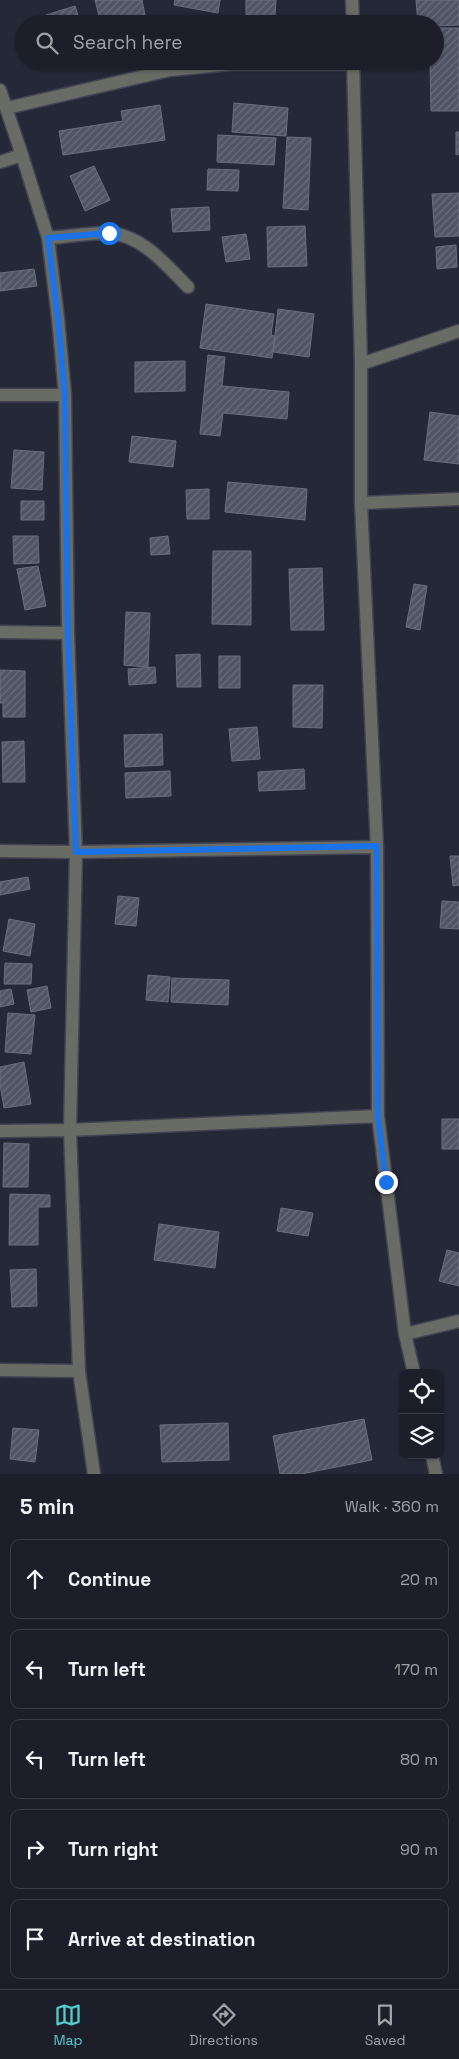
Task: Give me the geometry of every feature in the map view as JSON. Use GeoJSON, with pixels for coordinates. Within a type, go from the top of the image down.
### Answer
{"type":"FeatureCollection","features":[{"type":"Feature","properties":{"kind":"street"},"geometry":{"type":"LineString","coordinates":[[352,0],[353,15]]}},
{"type":"Feature","properties":{"kind":"street"},"geometry":{"type":"LineString","coordinates":[[7,108],[170,70]]}},
{"type":"Feature","properties":{"kind":"street"},"geometry":{"type":"LineString","coordinates":[[353,70],[361,364],[361,503],[377,846],[378,1116],[405,1334],[413,1369]]}},
{"type":"Feature","properties":{"kind":"street"},"geometry":{"type":"LineString","coordinates":[[0,90],[48,238],[65,395],[68,633],[76,852],[70,1130],[79,1371],[94,1474]]}},
{"type":"Feature","properties":{"kind":"street"},"geometry":{"type":"LineString","coordinates":[[0,162],[22,155]]}},
{"type":"Feature","properties":{"kind":"street"},"geometry":{"type":"LineString","coordinates":[[48,238],[109,233],[129,238],[148,248],[188,286]]}},
{"type":"Feature","properties":{"kind":"street"},"geometry":{"type":"LineString","coordinates":[[361,364],[459,331]]}},
{"type":"Feature","properties":{"kind":"street"},"geometry":{"type":"LineString","coordinates":[[0,395],[65,395]]}},
{"type":"Feature","properties":{"kind":"street"},"geometry":{"type":"LineString","coordinates":[[361,503],[459,499]]}},
{"type":"Feature","properties":{"kind":"street"},"geometry":{"type":"LineString","coordinates":[[0,632],[68,633]]}},
{"type":"Feature","properties":{"kind":"street"},"geometry":{"type":"LineString","coordinates":[[0,851],[76,852],[377,846]]}},
{"type":"Feature","properties":{"kind":"street"},"geometry":{"type":"LineString","coordinates":[[0,1131],[70,1130],[378,1116]]}},
{"type":"Feature","properties":{"kind":"street"},"geometry":{"type":"LineString","coordinates":[[405,1334],[459,1321]]}},
{"type":"Feature","properties":{"kind":"street"},"geometry":{"type":"LineString","coordinates":[[0,1370],[79,1371]]}},
{"type":"Feature","properties":{"kind":"street"},"geometry":{"type":"LineString","coordinates":[[433,1459],[436,1474]]}},
{"type":"Feature","properties":{"kind":"building"},"geometry":{"type":"Polygon","coordinates":[[[95,0],[142,0],[145,15],[99,15],[95,0]]]}},
{"type":"Feature","properties":{"kind":"building"},"geometry":{"type":"Polygon","coordinates":[[[175,0],[220,0],[218,13],[174,5],[175,0]]]}},
{"type":"Feature","properties":{"kind":"building"},"geometry":{"type":"Polygon","coordinates":[[[246,0],[276,0],[275,15],[246,15],[246,0]]]}},
{"type":"Feature","properties":{"kind":"building"},"geometry":{"type":"Polygon","coordinates":[[[416,0],[459,0],[459,25],[444,26],[444,15],[417,15],[416,0]]]}},
{"type":"Feature","properties":{"kind":"building"},"geometry":{"type":"Polygon","coordinates":[[[75,6],[78,15],[46,15],[75,6]]]}},
{"type":"Feature","properties":{"kind":"building"},"geometry":{"type":"Polygon","coordinates":[[[444,28],[459,28],[459,111],[431,111],[430,70],[444,70],[444,28]]]}},
{"type":"Feature","properties":{"kind":"building"},"geometry":{"type":"Polygon","coordinates":[[[234,103],[288,108],[286,136],[232,132],[234,103]]]}},
{"type":"Feature","properties":{"kind":"building"},"geometry":{"type":"Polygon","coordinates":[[[160,105],[165,140],[63,155],[59,131],[123,121],[121,111],[160,105]]]}},
{"type":"Feature","properties":{"kind":"building"},"geometry":{"type":"Polygon","coordinates":[[[456,132],[459,132],[459,154],[456,155],[456,132]]]}},
{"type":"Feature","properties":{"kind":"building"},"geometry":{"type":"Polygon","coordinates":[[[218,135],[276,138],[274,165],[217,162],[218,135]]]}},
{"type":"Feature","properties":{"kind":"building"},"geometry":{"type":"Polygon","coordinates":[[[287,137],[311,138],[308,210],[283,208],[287,137]]]}},
{"type":"Feature","properties":{"kind":"building"},"geometry":{"type":"Polygon","coordinates":[[[94,166],[110,200],[85,211],[70,176],[94,166]]]}},
{"type":"Feature","properties":{"kind":"building"},"geometry":{"type":"Polygon","coordinates":[[[208,169],[239,170],[238,191],[207,190],[208,169]]]}},
{"type":"Feature","properties":{"kind":"building"},"geometry":{"type":"Polygon","coordinates":[[[459,193],[459,236],[435,237],[432,194],[459,193]]]}},
{"type":"Feature","properties":{"kind":"building"},"geometry":{"type":"Polygon","coordinates":[[[209,207],[210,230],[173,232],[171,209],[209,207]]]}},
{"type":"Feature","properties":{"kind":"building"},"geometry":{"type":"Polygon","coordinates":[[[305,226],[307,266],[268,267],[267,227],[305,226]]]}},
{"type":"Feature","properties":{"kind":"building"},"geometry":{"type":"Polygon","coordinates":[[[246,234],[250,259],[226,262],[222,237],[246,234]]]}},
{"type":"Feature","properties":{"kind":"building"},"geometry":{"type":"Polygon","coordinates":[[[456,245],[457,267],[437,269],[436,247],[456,245]]]}},
{"type":"Feature","properties":{"kind":"building"},"geometry":{"type":"Polygon","coordinates":[[[34,269],[37,286],[0,291],[0,273],[34,269]]]}},
{"type":"Feature","properties":{"kind":"building"},"geometry":{"type":"Polygon","coordinates":[[[206,304],[274,314],[271,335],[275,336],[272,358],[200,348],[206,304]]]}},
{"type":"Feature","properties":{"kind":"building"},"geometry":{"type":"Polygon","coordinates":[[[278,309],[314,314],[309,357],[273,352],[278,309]]]}},
{"type":"Feature","properties":{"kind":"building"},"geometry":{"type":"Polygon","coordinates":[[[208,355],[225,357],[222,386],[289,392],[287,419],[223,413],[220,436],[200,434],[208,355]]]}},
{"type":"Feature","properties":{"kind":"building"},"geometry":{"type":"Polygon","coordinates":[[[185,361],[185,391],[135,392],[135,362],[185,361]]]}},
{"type":"Feature","properties":{"kind":"building"},"geometry":{"type":"Polygon","coordinates":[[[430,412],[459,416],[459,464],[424,460],[430,412]]]}},
{"type":"Feature","properties":{"kind":"building"},"geometry":{"type":"Polygon","coordinates":[[[132,436],[176,441],[173,467],[129,462],[132,436]]]}},
{"type":"Feature","properties":{"kind":"building"},"geometry":{"type":"Polygon","coordinates":[[[14,450],[44,452],[42,490],[11,488],[14,450]]]}},
{"type":"Feature","properties":{"kind":"building"},"geometry":{"type":"Polygon","coordinates":[[[228,482],[307,489],[305,520],[225,512],[228,482]]]}},
{"type":"Feature","properties":{"kind":"building"},"geometry":{"type":"Polygon","coordinates":[[[209,489],[209,519],[187,519],[186,490],[209,489]]]}},
{"type":"Feature","properties":{"kind":"building"},"geometry":{"type":"Polygon","coordinates":[[[21,501],[44,501],[44,520],[21,520],[21,501]]]}},
{"type":"Feature","properties":{"kind":"building"},"geometry":{"type":"Polygon","coordinates":[[[13,536],[38,536],[39,563],[14,564],[13,536]]]}},
{"type":"Feature","properties":{"kind":"building"},"geometry":{"type":"Polygon","coordinates":[[[168,536],[170,554],[151,555],[150,538],[168,536]]]}},
{"type":"Feature","properties":{"kind":"building"},"geometry":{"type":"Polygon","coordinates":[[[213,551],[251,551],[251,625],[212,624],[213,551]]]}},
{"type":"Feature","properties":{"kind":"building"},"geometry":{"type":"Polygon","coordinates":[[[38,566],[46,606],[25,610],[17,569],[38,566]]]}},
{"type":"Feature","properties":{"kind":"building"},"geometry":{"type":"Polygon","coordinates":[[[322,568],[324,630],[291,630],[289,569],[322,568]]]}},
{"type":"Feature","properties":{"kind":"building"},"geometry":{"type":"Polygon","coordinates":[[[414,584],[427,586],[420,630],[406,627],[414,584]]]}},
{"type":"Feature","properties":{"kind":"building"},"geometry":{"type":"Polygon","coordinates":[[[126,612],[150,613],[148,667],[124,665],[126,612]]]}},
{"type":"Feature","properties":{"kind":"building"},"geometry":{"type":"Polygon","coordinates":[[[200,654],[201,687],[177,687],[176,655],[200,654]]]}},
{"type":"Feature","properties":{"kind":"building"},"geometry":{"type":"Polygon","coordinates":[[[219,656],[240,656],[240,688],[219,688],[219,656]]]}},
{"type":"Feature","properties":{"kind":"building"},"geometry":{"type":"Polygon","coordinates":[[[155,667],[156,683],[129,685],[128,669],[155,667]]]}},
{"type":"Feature","properties":{"kind":"building"},"geometry":{"type":"Polygon","coordinates":[[[0,670],[25,671],[25,717],[3,717],[3,703],[0,703],[0,670]]]}},
{"type":"Feature","properties":{"kind":"building"},"geometry":{"type":"Polygon","coordinates":[[[293,685],[323,685],[322,728],[293,727],[293,685]]]}},
{"type":"Feature","properties":{"kind":"building"},"geometry":{"type":"Polygon","coordinates":[[[257,727],[260,759],[232,761],[229,729],[257,727]]]}},
{"type":"Feature","properties":{"kind":"building"},"geometry":{"type":"Polygon","coordinates":[[[162,734],[163,765],[125,767],[124,735],[162,734]]]}},
{"type":"Feature","properties":{"kind":"building"},"geometry":{"type":"Polygon","coordinates":[[[24,741],[25,782],[3,782],[2,742],[24,741]]]}},
{"type":"Feature","properties":{"kind":"building"},"geometry":{"type":"Polygon","coordinates":[[[304,769],[305,789],[259,791],[258,772],[304,769]]]}},
{"type":"Feature","properties":{"kind":"building"},"geometry":{"type":"Polygon","coordinates":[[[170,771],[171,796],[126,798],[125,773],[170,771]]]}},
{"type":"Feature","properties":{"kind":"building"},"geometry":{"type":"Polygon","coordinates":[[[450,856],[459,856],[459,885],[453,886],[450,856]]]}},
{"type":"Feature","properties":{"kind":"building"},"geometry":{"type":"Polygon","coordinates":[[[28,877],[30,889],[0,895],[0,882],[28,877]]]}},
{"type":"Feature","properties":{"kind":"building"},"geometry":{"type":"Polygon","coordinates":[[[118,896],[139,898],[136,926],[115,924],[118,896]]]}},
{"type":"Feature","properties":{"kind":"building"},"geometry":{"type":"Polygon","coordinates":[[[442,901],[459,902],[459,929],[440,928],[442,901]]]}},
{"type":"Feature","properties":{"kind":"building"},"geometry":{"type":"Polygon","coordinates":[[[9,919],[35,924],[30,956],[3,951],[9,919]]]}},
{"type":"Feature","properties":{"kind":"building"},"geometry":{"type":"Polygon","coordinates":[[[5,963],[32,964],[31,984],[4,984],[5,963]]]}},
{"type":"Feature","properties":{"kind":"building"},"geometry":{"type":"Polygon","coordinates":[[[148,975],[170,977],[168,1002],[146,1000],[148,975]]]}},
{"type":"Feature","properties":{"kind":"building"},"geometry":{"type":"Polygon","coordinates":[[[172,978],[229,980],[228,1005],[171,1002],[172,978]]]}},
{"type":"Feature","properties":{"kind":"building"},"geometry":{"type":"Polygon","coordinates":[[[47,986],[51,1008],[31,1012],[27,990],[47,986]]]}},
{"type":"Feature","properties":{"kind":"building"},"geometry":{"type":"Polygon","coordinates":[[[11,989],[14,1004],[0,1007],[0,991],[11,989]]]}},
{"type":"Feature","properties":{"kind":"building"},"geometry":{"type":"Polygon","coordinates":[[[8,1013],[35,1015],[31,1054],[5,1052],[8,1013]]]}},
{"type":"Feature","properties":{"kind":"building"},"geometry":{"type":"Polygon","coordinates":[[[24,1062],[31,1104],[4,1108],[0,1084],[0,1067],[24,1062]]]}},
{"type":"Feature","properties":{"kind":"building"},"geometry":{"type":"Polygon","coordinates":[[[442,1119],[459,1119],[459,1149],[442,1149],[442,1119]]]}},
{"type":"Feature","properties":{"kind":"building"},"geometry":{"type":"Polygon","coordinates":[[[4,1143],[29,1144],[28,1187],[3,1187],[4,1143]]]}},
{"type":"Feature","properties":{"kind":"building"},"geometry":{"type":"Polygon","coordinates":[[[10,1194],[50,1195],[50,1207],[38,1207],[38,1245],[9,1245],[10,1194]]]}},
{"type":"Feature","properties":{"kind":"building"},"geometry":{"type":"Polygon","coordinates":[[[281,1208],[313,1213],[308,1236],[277,1231],[281,1208]]]}},
{"type":"Feature","properties":{"kind":"building"},"geometry":{"type":"Polygon","coordinates":[[[159,1224],[219,1232],[215,1268],[154,1260],[159,1224]]]}},
{"type":"Feature","properties":{"kind":"building"},"geometry":{"type":"Polygon","coordinates":[[[447,1250],[459,1253],[459,1286],[439,1281],[447,1250]]]}},
{"type":"Feature","properties":{"kind":"building"},"geometry":{"type":"Polygon","coordinates":[[[36,1269],[37,1306],[12,1307],[10,1270],[36,1269]]]}},
{"type":"Feature","properties":{"kind":"building"},"geometry":{"type":"Polygon","coordinates":[[[364,1419],[372,1460],[301,1474],[280,1474],[273,1436],[364,1419]]]}},
{"type":"Feature","properties":{"kind":"building"},"geometry":{"type":"Polygon","coordinates":[[[228,1423],[229,1460],[162,1462],[160,1425],[228,1423]]]}},
{"type":"Feature","properties":{"kind":"building"},"geometry":{"type":"Polygon","coordinates":[[[13,1428],[39,1430],[35,1462],[10,1459],[13,1428]]]}},
{"type":"Feature","properties":{"kind":"route"},"geometry":{"type":"LineString","coordinates":[[109,233],[48,238],[65,395],[68,633],[76,852],[377,846],[378,1116],[386,1182]]}}]}
